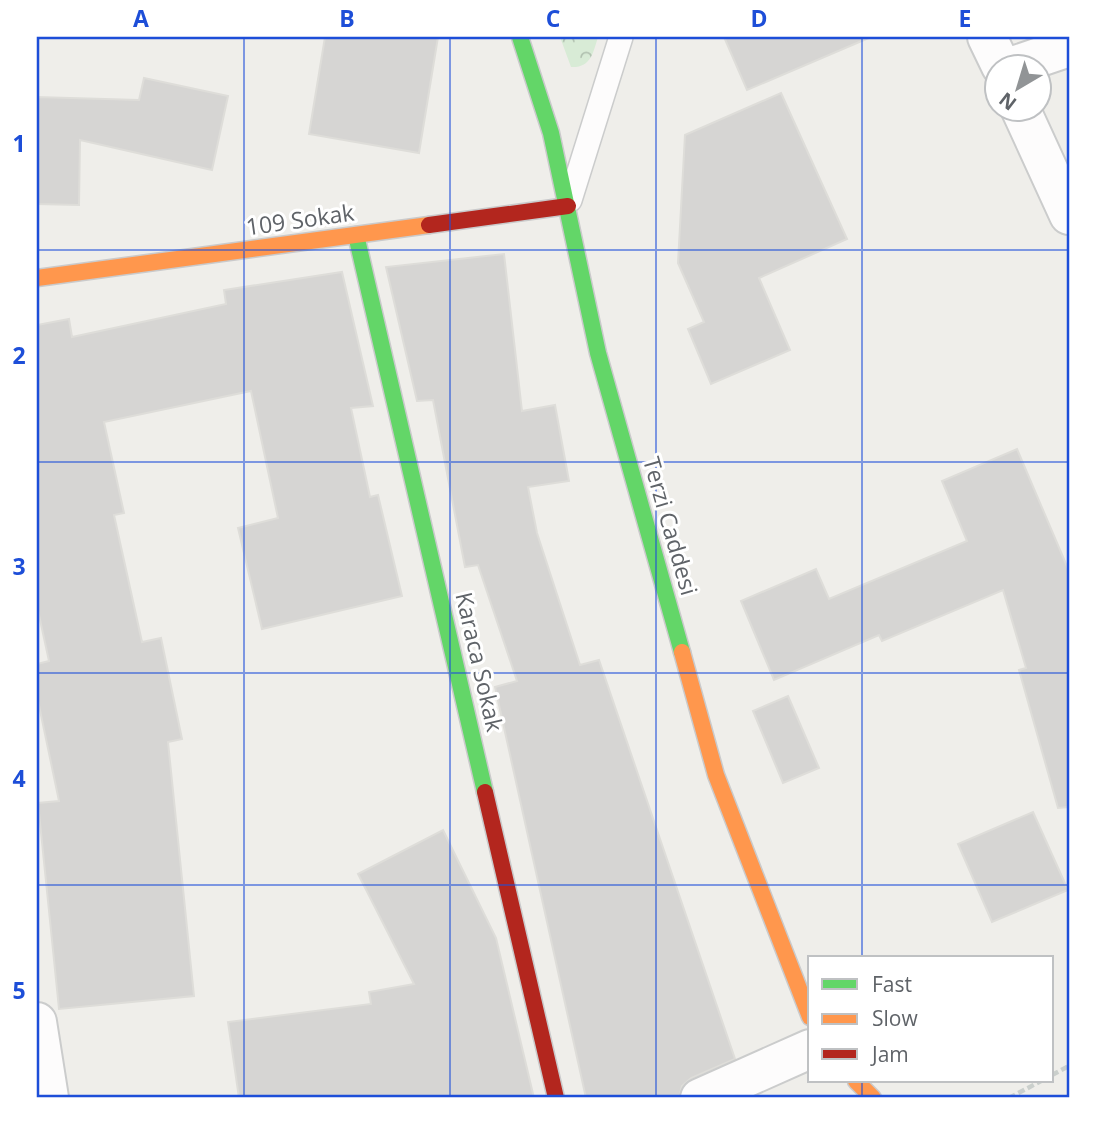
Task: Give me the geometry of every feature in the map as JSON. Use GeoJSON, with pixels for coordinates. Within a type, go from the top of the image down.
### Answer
{"type":"FeatureCollection","features":[{"type":"Feature","properties":{"kind":"street","name":"Terzi Caddesi"},"geometry":{"type":"LineString","coordinates":[[520,37],[551,132],[598,353],[716,775],[808,1012]]}},
{"type":"Feature","properties":{"kind":"street"},"geometry":{"type":"LineString","coordinates":[[1026,122],[1069,215]]}},
{"type":"Feature","properties":{"kind":"street","name":"109 Sokak"},"geometry":{"type":"LineString","coordinates":[[37,278],[568,206]]}},
{"type":"Feature","properties":{"kind":"street","name":"Karaca Sokak"},"geometry":{"type":"LineString","coordinates":[[356,235],[556,1098]]}},
{"type":"Feature","properties":{"kind":"street"},"geometry":{"type":"LineString","coordinates":[[37,1022],[49,1098]]}},
{"type":"Feature","properties":{"kind":"street"},"geometry":{"type":"LineString","coordinates":[[700,1098],[808,1050]]}},
{"type":"Feature","properties":{"kind":"street"},"geometry":{"type":"LineString","coordinates":[[857,1082],[873,1098]]}},
{"type":"Feature","properties":{"kind":"lane"},"geometry":{"type":"LineString","coordinates":[[568,206],[621,37]]}},
{"type":"Feature","properties":{"kind":"path"},"geometry":{"type":"LineString","coordinates":[[1009,1098],[1039,1082]]}},
{"type":"Feature","properties":{"kind":"green space"},"geometry":{"type":"Polygon","coordinates":[[[560,37],[598,37],[593,54],[587,62],[571,67],[560,37]]]}},
{"type":"Feature","properties":{"kind":"building"},"geometry":{"type":"Polygon","coordinates":[[[325,37],[438,37],[419,153],[309,134],[325,37]]]}},
{"type":"Feature","properties":{"kind":"building"},"geometry":{"type":"Polygon","coordinates":[[[724,37],[871,37],[747,90],[724,37]]]}},
{"type":"Feature","properties":{"kind":"building"},"geometry":{"type":"Polygon","coordinates":[[[144,78],[228,96],[212,170],[80,140],[79,205],[37,204],[37,97],[139,100],[144,78]]]}},
{"type":"Feature","properties":{"kind":"building"},"geometry":{"type":"Polygon","coordinates":[[[781,93],[847,239],[759,278],[790,350],[711,384],[688,329],[704,322],[678,263],[685,135],[781,93]]]}},
{"type":"Feature","properties":{"kind":"building"},"geometry":{"type":"Polygon","coordinates":[[[504,254],[522,411],[555,405],[569,481],[528,487],[537,533],[580,665],[599,660],[735,1059],[691,1078],[682,1086],[679,1098],[586,1098],[495,687],[517,681],[478,565],[465,567],[433,400],[417,401],[386,267],[504,254]]]}},
{"type":"Feature","properties":{"kind":"building"},"geometry":{"type":"Polygon","coordinates":[[[342,272],[373,406],[351,408],[370,497],[378,495],[402,596],[262,629],[238,528],[278,518],[251,391],[104,422],[124,513],[114,515],[142,642],[161,638],[182,739],[168,742],[194,996],[59,1009],[38,803],[59,801],[37,696],[37,664],[49,661],[37,606],[37,325],[69,319],[72,337],[226,304],[224,290],[342,272]]]}},
{"type":"Feature","properties":{"kind":"building"},"geometry":{"type":"Polygon","coordinates":[[[1017,449],[1069,571],[1069,807],[1058,808],[1019,670],[1026,668],[1003,590],[882,641],[879,635],[774,680],[741,601],[816,569],[829,599],[967,541],[942,481],[1017,449]]]}},
{"type":"Feature","properties":{"kind":"building"},"geometry":{"type":"Polygon","coordinates":[[[788,696],[819,768],[783,783],[753,711],[788,696]]]}},
{"type":"Feature","properties":{"kind":"building"},"geometry":{"type":"Polygon","coordinates":[[[1033,812],[1068,890],[992,922],[958,844],[1033,812]]]}},
{"type":"Feature","properties":{"kind":"building"},"geometry":{"type":"Polygon","coordinates":[[[443,830],[496,938],[534,1098],[239,1098],[228,1022],[371,1004],[369,992],[414,984],[358,874],[443,830]]]}},
{"type":"Feature","properties":{"kind":"traffic: fast"},"geometry":{"type":"LineString","coordinates":[[520,37],[551,133],[598,353],[682,652]]}},
{"type":"Feature","properties":{"kind":"traffic: fast"},"geometry":{"type":"LineString","coordinates":[[356,235],[485,792]]}},
{"type":"Feature","properties":{"kind":"traffic: slow"},"geometry":{"type":"LineString","coordinates":[[37,278],[429,225]]}},
{"type":"Feature","properties":{"kind":"traffic: slow"},"geometry":{"type":"LineString","coordinates":[[682,652],[716,775],[808,1012]]}},
{"type":"Feature","properties":{"kind":"traffic: slow"},"geometry":{"type":"LineString","coordinates":[[857,1082],[873,1098]]}},
{"type":"Feature","properties":{"kind":"traffic: jam"},"geometry":{"type":"LineString","coordinates":[[429,225],[568,206]]}},
{"type":"Feature","properties":{"kind":"traffic: jam"},"geometry":{"type":"LineString","coordinates":[[485,792],[556,1098]]}}]}
